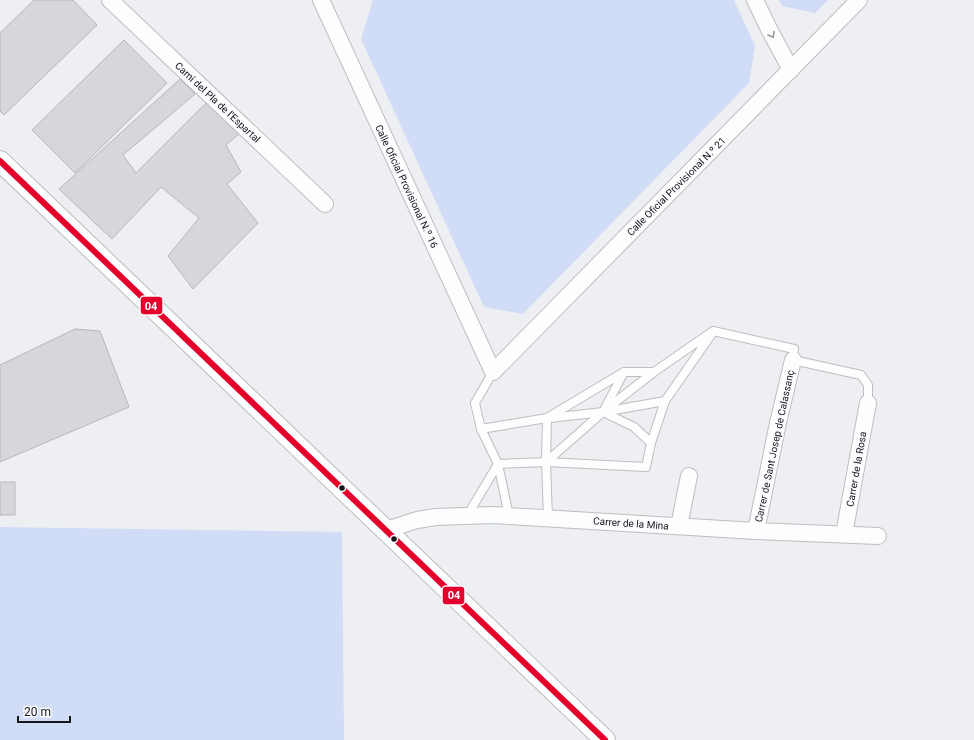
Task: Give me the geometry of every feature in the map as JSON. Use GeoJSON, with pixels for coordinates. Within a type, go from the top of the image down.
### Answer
{"type":"FeatureCollection","features":[{"type":"Feature","properties":{"kind":"street","name":"Camí del Pla de l'Espartal"},"geometry":{"type":"LineString","coordinates":[[110,0],[325,204]]}},
{"type":"Feature","properties":{"kind":"street"},"geometry":{"type":"LineString","coordinates":[[756,0],[791,70]]}},
{"type":"Feature","properties":{"kind":"street","name":"Calle Oficial Provisional N.º 21"},"geometry":{"type":"LineString","coordinates":[[493,372],[859,0]]}},
{"type":"Feature","properties":{"kind":"street","name":"Calle Oficial Provisional N.º 16"},"geometry":{"type":"LineString","coordinates":[[325,1],[493,372]]}},
{"type":"Feature","properties":{"kind":"street"},"geometry":{"type":"LineString","coordinates":[[0,161],[605,740]]}},
{"type":"Feature","properties":{"kind":"street","name":"Carrer de Sant Josep de Calassanç"},"geometry":{"type":"LineString","coordinates":[[756,531],[778,422],[793,360]]}},
{"type":"Feature","properties":{"kind":"street","name":"Carrer de la Rosa"},"geometry":{"type":"LineString","coordinates":[[844,534],[868,403]]}},
{"type":"Feature","properties":{"kind":"street"},"geometry":{"type":"LineString","coordinates":[[679,526],[689,476]]}},
{"type":"Feature","properties":{"kind":"street","name":"Carrer de la Mina"},"geometry":{"type":"LineString","coordinates":[[386,530],[417,520],[467,516],[509,516],[756,531],[878,536]]}},
{"type":"Feature","properties":{"kind":"lane"},"geometry":{"type":"LineString","coordinates":[[498,464],[546,462],[646,467],[651,443],[665,401],[713,331]]}},
{"type":"Feature","properties":{"kind":"lane"},"geometry":{"type":"LineString","coordinates":[[546,462],[603,412],[654,372],[713,331],[794,349],[793,360],[861,375],[868,386],[868,403]]}},
{"type":"Feature","properties":{"kind":"lane"},"geometry":{"type":"LineString","coordinates":[[493,372],[475,403],[481,429],[498,464],[509,516]]}},
{"type":"Feature","properties":{"kind":"lane"},"geometry":{"type":"LineString","coordinates":[[547,418],[624,372],[654,372]]}},
{"type":"Feature","properties":{"kind":"lane"},"geometry":{"type":"LineString","coordinates":[[603,412],[624,372]]}},
{"type":"Feature","properties":{"kind":"lane"},"geometry":{"type":"LineString","coordinates":[[481,429],[547,418],[603,412],[665,401]]}},
{"type":"Feature","properties":{"kind":"lane"},"geometry":{"type":"LineString","coordinates":[[603,412],[634,428],[651,443]]}},
{"type":"Feature","properties":{"kind":"lane"},"geometry":{"type":"LineString","coordinates":[[547,418],[546,462],[548,518]]}},
{"type":"Feature","properties":{"kind":"lane"},"geometry":{"type":"LineString","coordinates":[[467,516],[498,464]]}},
{"type":"Feature","properties":{"kind":"shaded area"},"geometry":{"type":"Polygon","coordinates":[[[373,0],[734,0],[755,46],[749,83],[523,314],[484,307],[361,39],[373,0]]]}},
{"type":"Feature","properties":{"kind":"shaded area"},"geometry":{"type":"Polygon","coordinates":[[[779,0],[828,0],[815,13],[782,6],[779,0]]]}},
{"type":"Feature","properties":{"kind":"shaded area"},"geometry":{"type":"Polygon","coordinates":[[[0,527],[342,532],[344,740],[0,740],[0,527]]]}},
{"type":"Feature","properties":{"kind":"building"},"geometry":{"type":"Polygon","coordinates":[[[34,0],[73,0],[97,25],[4,115],[0,111],[0,33],[34,0]]]}},
{"type":"Feature","properties":{"kind":"building"},"geometry":{"type":"Polygon","coordinates":[[[124,40],[167,83],[75,173],[32,130],[124,40]]]}},
{"type":"Feature","properties":{"kind":"building"},"geometry":{"type":"Polygon","coordinates":[[[180,79],[195,94],[123,155],[136,173],[208,101],[239,134],[226,145],[241,172],[227,184],[258,223],[193,289],[168,256],[199,218],[161,187],[112,239],[59,189],[180,79]]]}},
{"type":"Feature","properties":{"kind":"building"},"geometry":{"type":"Polygon","coordinates":[[[75,329],[100,331],[129,407],[0,462],[0,365],[75,329]]]}},
{"type":"Feature","properties":{"kind":"building"},"geometry":{"type":"Polygon","coordinates":[[[0,482],[15,482],[15,515],[0,515],[0,482]]]}},
{"type":"Feature","properties":{"kind":"transit line","name":"04"},"geometry":{"type":"LineString","coordinates":[[0,161],[605,740]]}}]}
